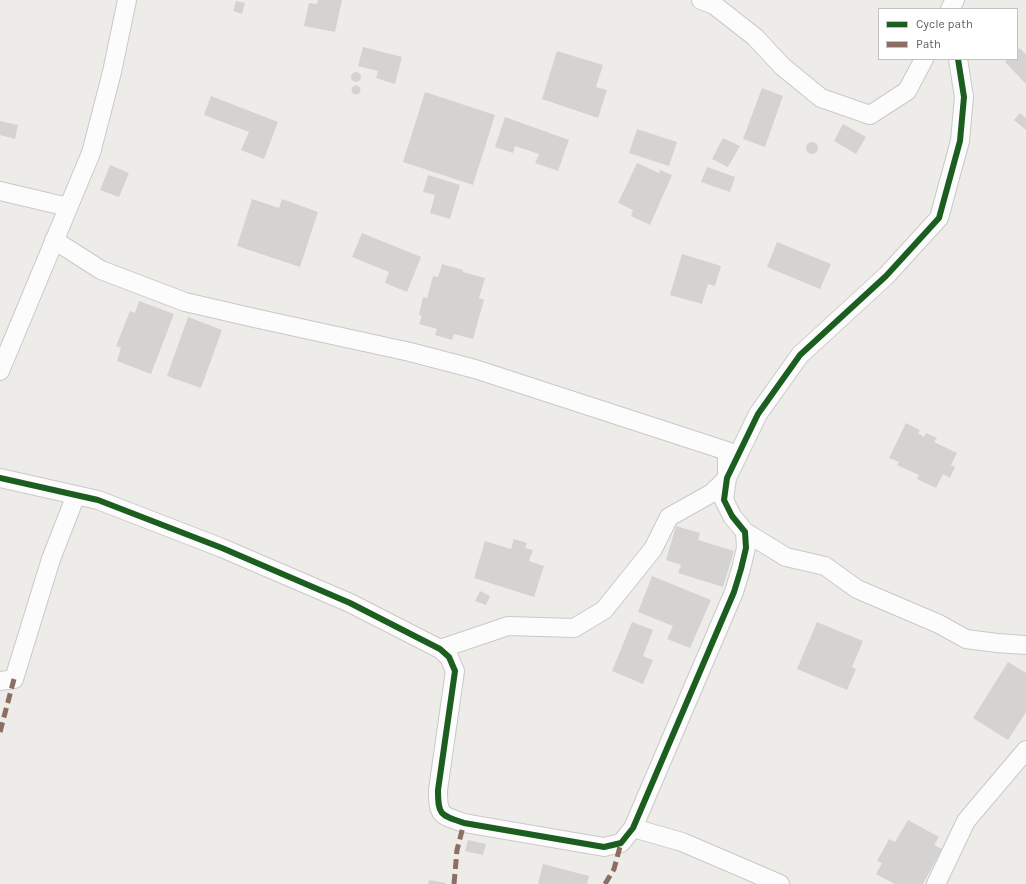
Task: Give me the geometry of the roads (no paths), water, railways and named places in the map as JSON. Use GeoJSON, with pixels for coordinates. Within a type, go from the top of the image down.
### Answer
{"type":"FeatureCollection","features":[{"type":"Feature","properties":{"kind":"street"},"geometry":{"type":"LineString","coordinates":[[0,372],[91,153],[112,72],[127,0]]}},
{"type":"Feature","properties":{"kind":"street"},"geometry":{"type":"LineString","coordinates":[[701,0],[714,4],[755,37],[782,66],[821,98],[870,114],[907,91],[923,60]]}},
{"type":"Feature","properties":{"kind":"street"},"geometry":{"type":"LineString","coordinates":[[440,649],[508,626],[574,628],[598,614],[604,610],[653,548],[669,517],[712,493],[727,478],[758,414],[800,355],[886,276],[939,218],[960,141],[964,96],[958,60]]}},
{"type":"Feature","properties":{"kind":"street"},"geometry":{"type":"LineString","coordinates":[[0,191],[68,207]]}},
{"type":"Feature","properties":{"kind":"street"},"geometry":{"type":"LineString","coordinates":[[54,240],[101,270],[185,302],[259,320],[410,352],[475,369],[727,451],[727,478],[724,500],[732,516],[745,532],[786,557],[825,566],[858,589],[939,624],[966,638],[997,643],[1026,645]]}},
{"type":"Feature","properties":{"kind":"street"},"geometry":{"type":"LineString","coordinates":[[0,478],[98,500],[229,551],[350,603],[440,649],[449,657],[455,671],[438,790],[438,807],[446,817],[464,823],[604,847],[621,843],[633,828],[734,592],[746,548],[745,532]]}},
{"type":"Feature","properties":{"kind":"street"},"geometry":{"type":"LineString","coordinates":[[0,681],[14,679],[51,559],[76,494]]}},
{"type":"Feature","properties":{"kind":"street"},"geometry":{"type":"LineString","coordinates":[[936,884],[966,821],[1026,750]]}},
{"type":"Feature","properties":{"kind":"street"},"geometry":{"type":"LineString","coordinates":[[633,828],[682,842],[780,884]]}}]}
